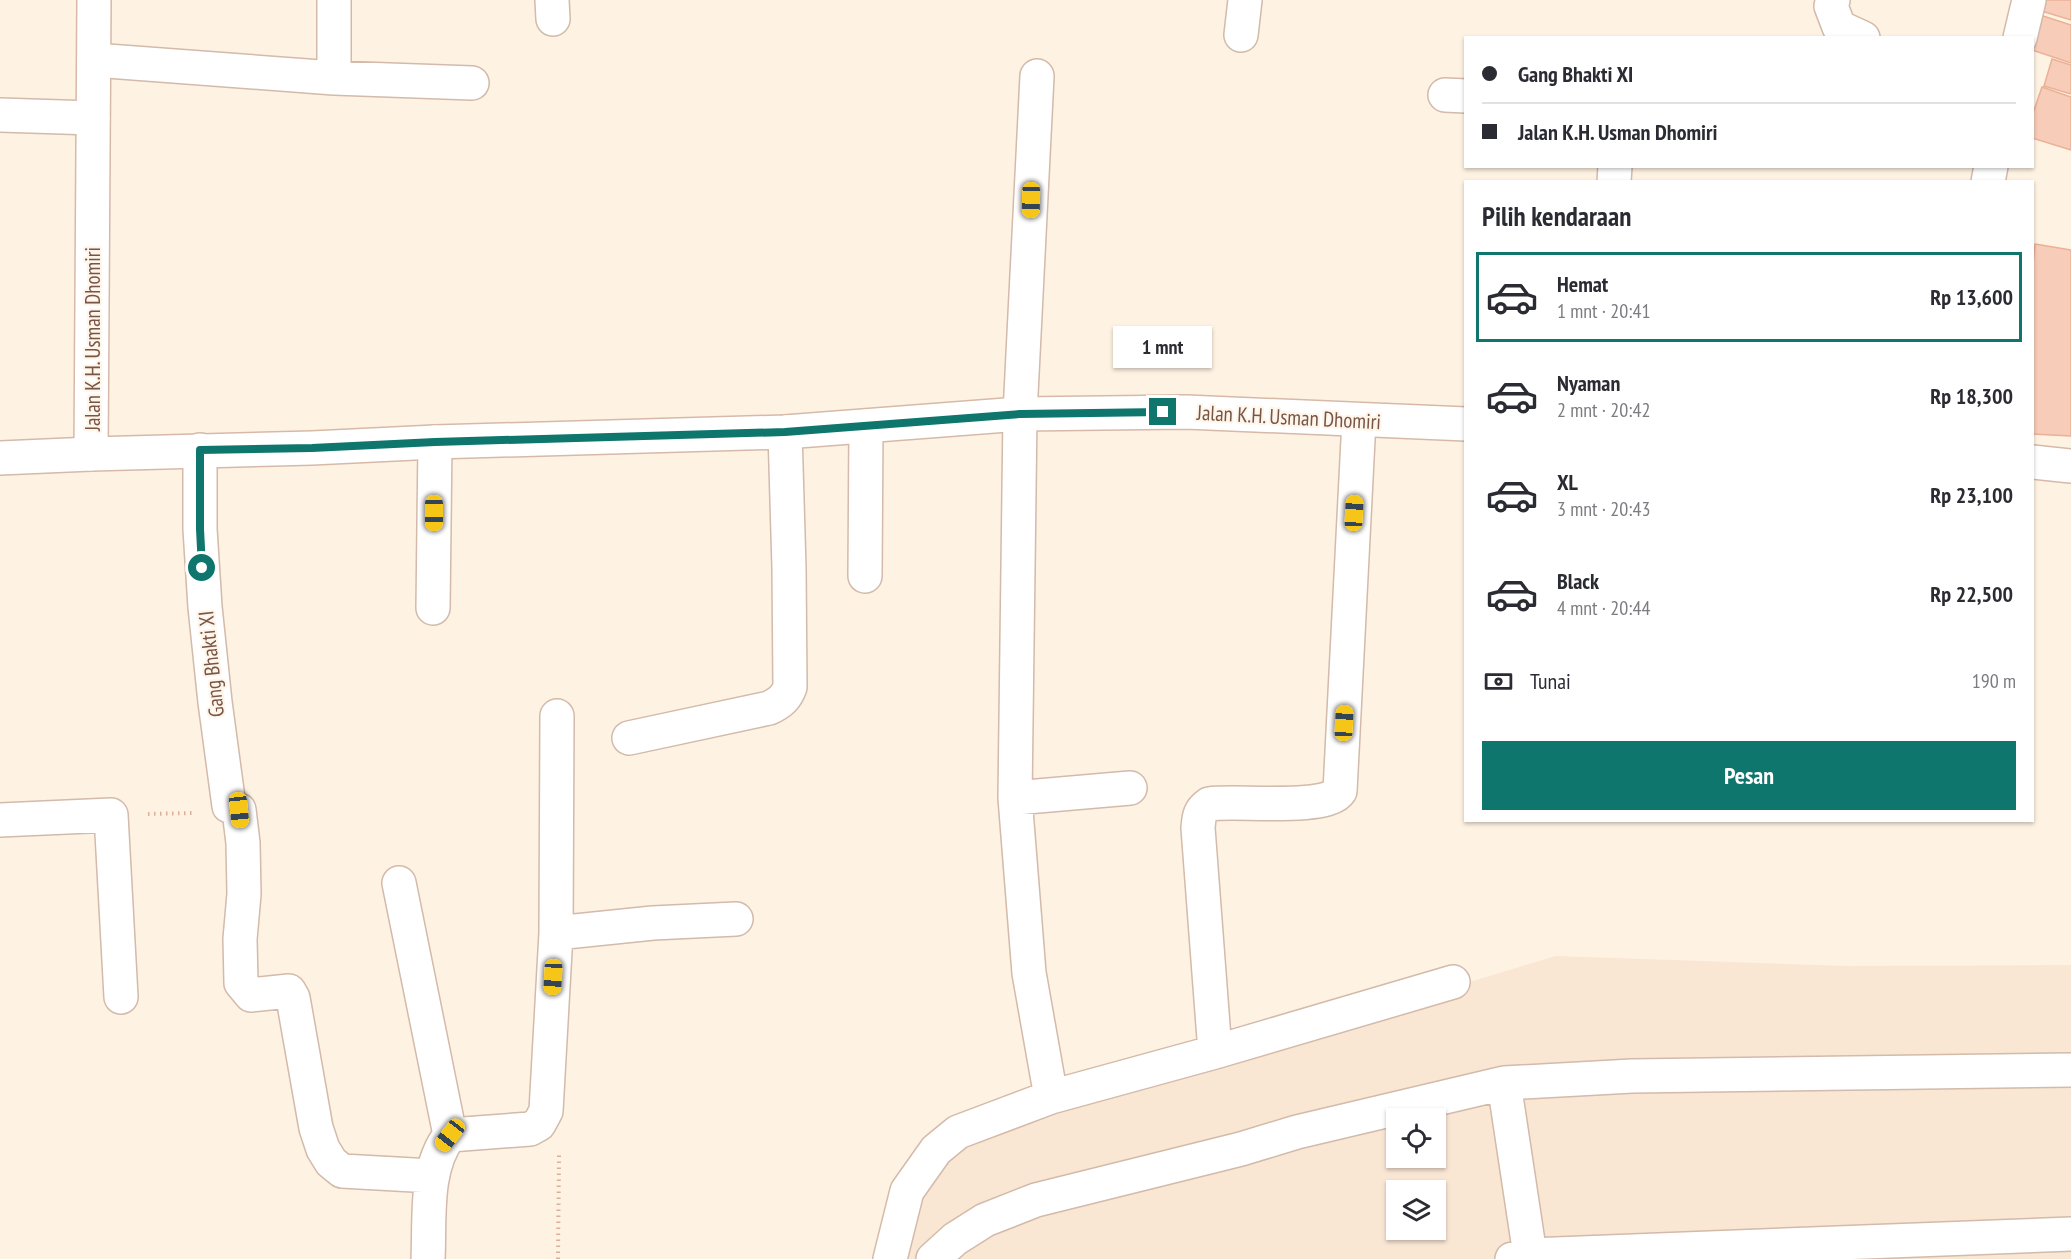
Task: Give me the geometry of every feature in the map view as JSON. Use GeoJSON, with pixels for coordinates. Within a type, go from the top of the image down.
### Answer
{"type":"FeatureCollection","features":[{"type":"Feature","properties":{"kind":"street","name":"Jalan K.H. Usman Dhomiri"},"geometry":{"type":"LineString","coordinates":[[94,0],[91,454],[785,432],[1020,414],[1186,412],[1464,424]]}},
{"type":"Feature","properties":{"kind":"street"},"geometry":{"type":"LineString","coordinates":[[334,0],[334,78]]}},
{"type":"Feature","properties":{"kind":"street"},"geometry":{"type":"LineString","coordinates":[[1241,35],[1245,0]]}},
{"type":"Feature","properties":{"kind":"street"},"geometry":{"type":"LineString","coordinates":[[1833,0],[1831,6],[1839,27],[1859,36]]}},
{"type":"Feature","properties":{"kind":"street"},"geometry":{"type":"LineString","coordinates":[[2020,36],[2029,0]]}},
{"type":"Feature","properties":{"kind":"street"},"geometry":{"type":"LineString","coordinates":[[94,60],[334,78],[472,83]]}},
{"type":"Feature","properties":{"kind":"street"},"geometry":{"type":"LineString","coordinates":[[1037,76],[1020,414],[1015,798],[1029,973],[1051,1097]]}},
{"type":"Feature","properties":{"kind":"street"},"geometry":{"type":"LineString","coordinates":[[0,115],[93,118]]}},
{"type":"Feature","properties":{"kind":"street"},"geometry":{"type":"LineString","coordinates":[[1215,1052],[1198,828],[1199,815],[1202,809],[1209,804],[1312,803],[1332,799],[1340,791],[1359,420]]}},
{"type":"Feature","properties":{"kind":"street"},"geometry":{"type":"LineString","coordinates":[[865,576],[866,426]]}},
{"type":"Feature","properties":{"kind":"street"},"geometry":{"type":"LineString","coordinates":[[629,738],[769,708],[781,702],[787,693],[790,687],[785,432]]}},
{"type":"Feature","properties":{"kind":"street"},"geometry":{"type":"LineString","coordinates":[[433,608],[435,442]]}},
{"type":"Feature","properties":{"kind":"street","name":"Gang Bhakti XI"},"geometry":{"type":"LineString","coordinates":[[200,450],[200,529],[204,596],[229,806]]}},
{"type":"Feature","properties":{"kind":"street"},"geometry":{"type":"LineString","coordinates":[[0,458],[91,454]]}},
{"type":"Feature","properties":{"kind":"street"},"geometry":{"type":"LineString","coordinates":[[2034,462],[2071,466]]}},
{"type":"Feature","properties":{"kind":"street"},"geometry":{"type":"LineString","coordinates":[[428,1259],[432,1176],[441,1146],[450,1135],[530,1129],[544,1118],[546,1111],[556,933],[557,716]]}},
{"type":"Feature","properties":{"kind":"street"},"geometry":{"type":"LineString","coordinates":[[1015,798],[1130,788]]}},
{"type":"Feature","properties":{"kind":"street"},"geometry":{"type":"LineString","coordinates":[[229,806],[239,810],[243,843],[241,983],[251,995],[290,991],[316,1128],[323,1149],[331,1162],[342,1171],[432,1176]]}},
{"type":"Feature","properties":{"kind":"street"},"geometry":{"type":"LineString","coordinates":[[0,820],[111,815],[121,997]]}},
{"type":"Feature","properties":{"kind":"street"},"geometry":{"type":"LineString","coordinates":[[399,883],[450,1135]]}},
{"type":"Feature","properties":{"kind":"street"},"geometry":{"type":"LineString","coordinates":[[556,933],[653,923],[736,919]]}},
{"type":"Feature","properties":{"kind":"street"},"geometry":{"type":"LineString","coordinates":[[890,1259],[907,1191],[936,1150],[958,1132],[1051,1097],[1454,982]]}},
{"type":"Feature","properties":{"kind":"street"},"geometry":{"type":"LineString","coordinates":[[933,1259],[955,1239],[985,1220],[1036,1200],[1240,1149],[1297,1132],[1504,1083],[1632,1076],[2071,1070]]}},
{"type":"Feature","properties":{"kind":"street"},"geometry":{"type":"LineString","coordinates":[[1504,1083],[1521,1257],[2071,1234]]}},
{"type":"Feature","properties":{"kind":"street"},"geometry":{"type":"LineString","coordinates":[[1723,1259],[1770,1246]]}},
{"type":"Feature","properties":{"kind":"path"},"geometry":{"type":"LineString","coordinates":[[111,815],[201,813],[229,806]]}},
{"type":"Feature","properties":{"kind":"path"},"geometry":{"type":"LineString","coordinates":[[544,1118],[559,1144],[558,1259]]}},
{"type":"Feature","properties":{"kind":"shaded area"},"geometry":{"type":"Polygon","coordinates":[[[1556,956],[1845,966],[2071,965],[2071,1259],[893,1259],[939,1152],[1216,1058],[1556,956]]]}},
{"type":"Feature","properties":{"kind":"building"},"geometry":{"type":"Polygon","coordinates":[[[2038,0],[2071,0],[2071,20],[2035,9],[2038,0]]]}},
{"type":"Feature","properties":{"kind":"building"},"geometry":{"type":"Polygon","coordinates":[[[2040,15],[2071,25],[2071,63],[2034,51],[2033,36],[2040,15]]]}},
{"type":"Feature","properties":{"kind":"building"},"geometry":{"type":"Polygon","coordinates":[[[2052,59],[2071,65],[2071,94],[2044,86],[2052,59]]]}},
{"type":"Feature","properties":{"kind":"building"},"geometry":{"type":"Polygon","coordinates":[[[2042,87],[2071,97],[2071,150],[2034,139],[2034,110],[2042,87]]]}},
{"type":"Feature","properties":{"kind":"building"},"geometry":{"type":"Polygon","coordinates":[[[2035,244],[2071,250],[2071,436],[2034,434],[2035,244]]]}},
{"type":"Feature","properties":{"kind":"route"},"geometry":{"type":"LineString","coordinates":[[202,568],[200,450],[785,432],[1020,414],[1163,412]]}}]}
